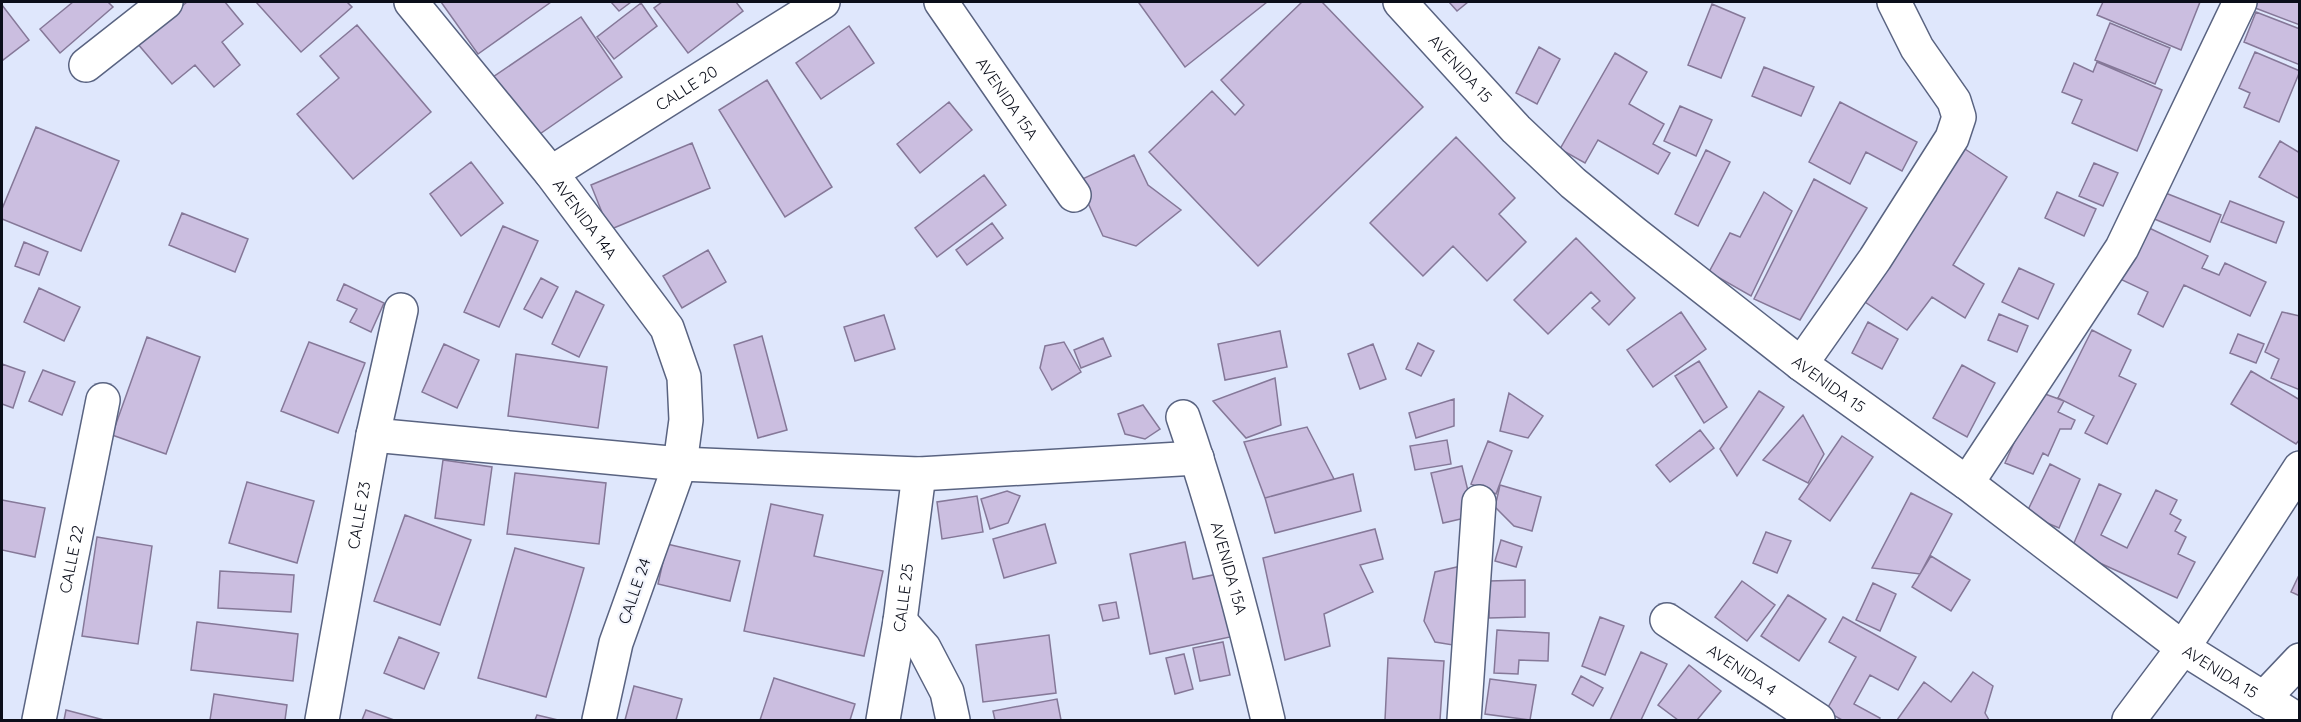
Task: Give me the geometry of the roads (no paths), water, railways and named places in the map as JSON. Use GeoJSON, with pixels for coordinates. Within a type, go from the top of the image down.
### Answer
{"type":"FeatureCollection","features":[{"type":"Feature","properties":{"kind":"street"},"geometry":{"type":"LineString","coordinates":[[86,65],[166,2]]}},
{"type":"Feature","properties":{"kind":"street","name":"AVENIDA 14A"},"geometry":{"type":"LineString","coordinates":[[411,2],[551,173],[667,328],[684,376],[686,420],[680,464]]}},
{"type":"Feature","properties":{"kind":"street","name":"CALLE 20"},"geometry":{"type":"LineString","coordinates":[[551,173],[823,2]]}},
{"type":"Feature","properties":{"kind":"street","name":"AVENIDA 15A"},"geometry":{"type":"LineString","coordinates":[[941,2],[1074,195]]}},
{"type":"Feature","properties":{"kind":"street","name":"AVENIDA 15"},"geometry":{"type":"LineString","coordinates":[[1400,2],[1516,129],[1572,183],[1634,233],[1801,364],[1967,483],[2183,648],[2298,720]]}},
{"type":"Feature","properties":{"kind":"street"},"geometry":{"type":"LineString","coordinates":[[1801,364],[1875,259],[1952,138],[1959,117],[1954,101],[1917,48],[1894,2]]}},
{"type":"Feature","properties":{"kind":"street"},"geometry":{"type":"LineString","coordinates":[[1967,483],[2122,248],[2240,2]]}},
{"type":"Feature","properties":{"kind":"street","name":"CALLE 23"},"geometry":{"type":"LineString","coordinates":[[322,720],[374,435],[401,310]]}},
{"type":"Feature","properties":{"kind":"street","name":"CALLE 22"},"geometry":{"type":"LineString","coordinates":[[39,720],[103,400]]}},
{"type":"Feature","properties":{"kind":"street","name":"AVENIDA 15A"},"geometry":{"type":"LineString","coordinates":[[1183,417],[1245,626],[1268,720]]}},
{"type":"Feature","properties":{"kind":"street"},"geometry":{"type":"LineString","coordinates":[[374,435],[680,464],[919,474],[1197,458]]}},
{"type":"Feature","properties":{"kind":"street","name":"CALLE 24"},"geometry":{"type":"LineString","coordinates":[[599,720],[616,643],[680,464]]}},
{"type":"Feature","properties":{"kind":"street"},"geometry":{"type":"LineString","coordinates":[[2129,720],[2183,648],[2300,468]]}},
{"type":"Feature","properties":{"kind":"street","name":"CALLE 25"},"geometry":{"type":"LineString","coordinates":[[883,720],[900,621],[919,474]]}},
{"type":"Feature","properties":{"kind":"street"},"geometry":{"type":"LineString","coordinates":[[1464,720],[1479,502]]}},
{"type":"Feature","properties":{"kind":"street","name":"AVENIDA 4"},"geometry":{"type":"LineString","coordinates":[[1667,620],[1818,720]]}},
{"type":"Feature","properties":{"kind":"street"},"geometry":{"type":"LineString","coordinates":[[900,621],[924,648],[947,692],[953,720]]}},
{"type":"Feature","properties":{"kind":"street"},"geometry":{"type":"LineString","coordinates":[[2263,699],[2300,660]]}}]}
